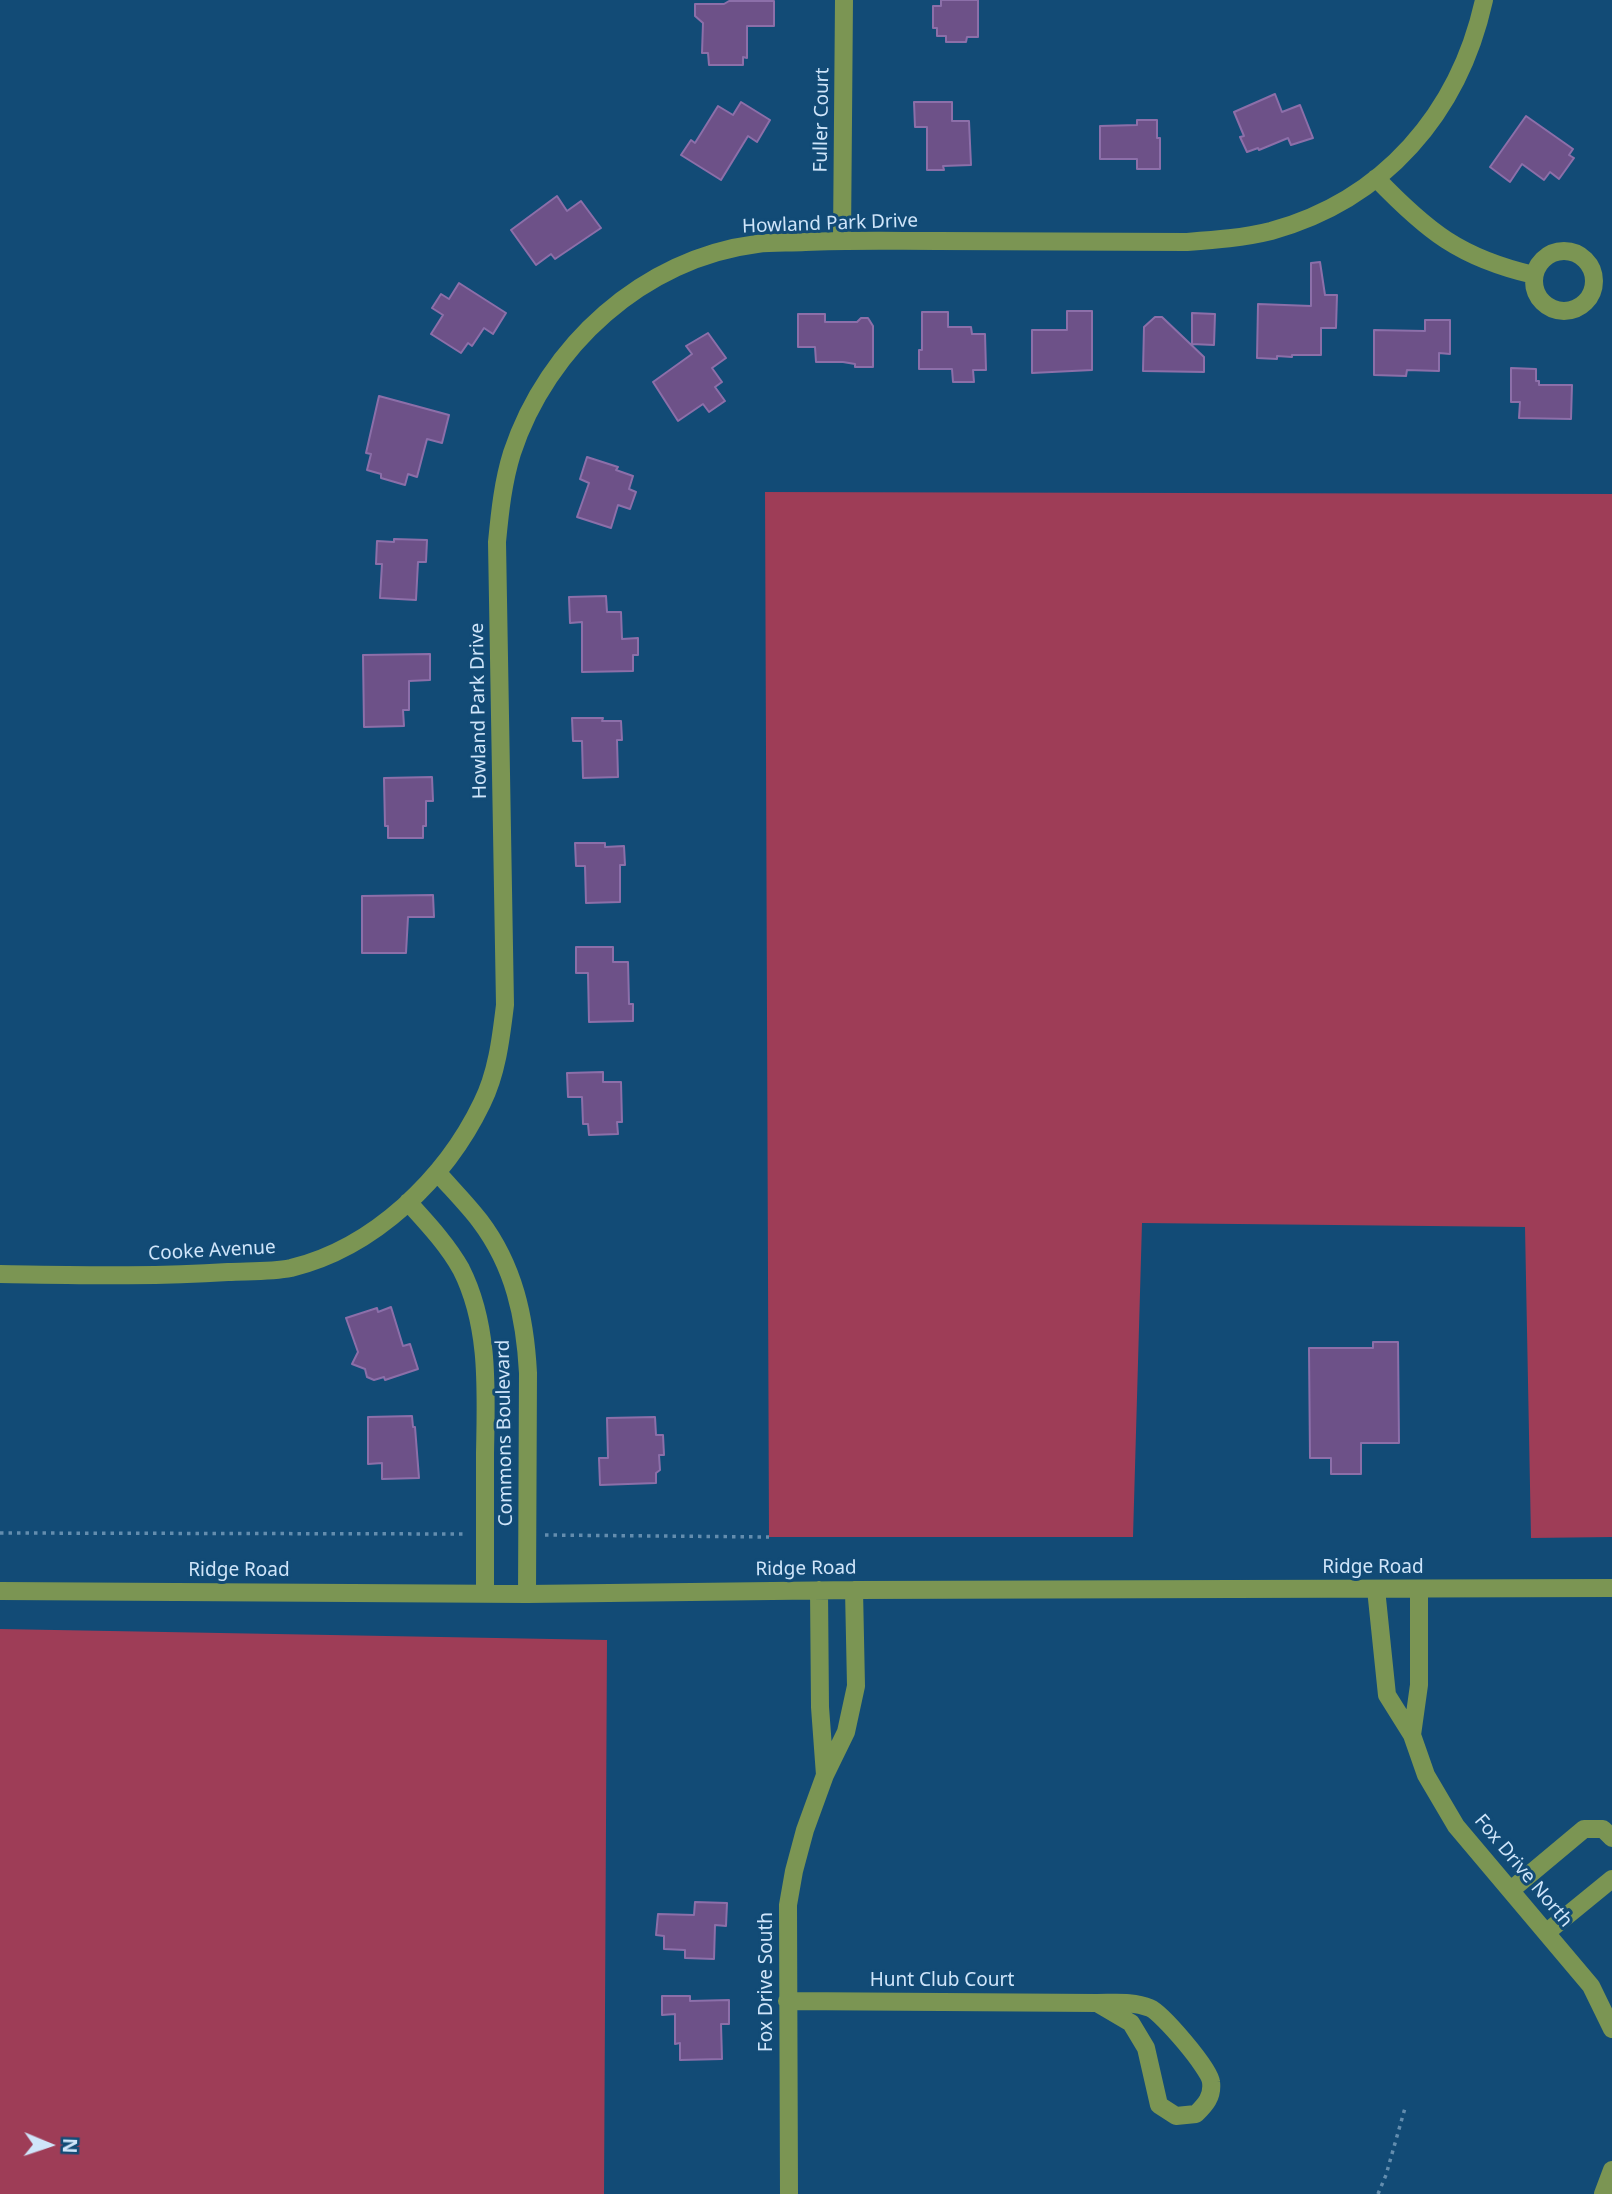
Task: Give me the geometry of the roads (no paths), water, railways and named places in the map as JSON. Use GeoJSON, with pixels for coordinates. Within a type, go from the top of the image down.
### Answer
{"type":"FeatureCollection","features":[{"type":"Feature","properties":{"kind":"street","name":"Fuller Court"},"geometry":{"type":"LineString","coordinates":[[842,240],[844,0]]}},
{"type":"Feature","properties":{"kind":"street","name":"Howland Park Drive"},"geometry":{"type":"LineString","coordinates":[[408,1202],[437,1172],[464,1135],[483,1102],[501,1039],[505,973],[497,542],[503,486],[524,420],[552,373],[577,341],[603,315],[648,282],[673,268],[716,253],[757,244],[842,240],[1186,242],[1224,240],[1270,231],[1305,219],[1343,201],[1376,178],[1419,137],[1436,116],[1469,55],[1483,0]]}},
{"type":"Feature","properties":{"kind":"street"},"geometry":{"type":"LineString","coordinates":[[1376,178],[1413,217],[1443,240],[1463,252],[1501,268],[1534,275]]}},
{"type":"Feature","properties":{"kind":"street","name":"Commons Boulevard"},"geometry":{"type":"LineString","coordinates":[[437,1172],[480,1221],[504,1261],[516,1289],[528,1373],[527,1594]]}},
{"type":"Feature","properties":{"kind":"street","name":"Commons Boulevard"},"geometry":{"type":"LineString","coordinates":[[408,1202],[440,1237],[461,1270],[483,1341],[486,1385],[485,1593]]}},
{"type":"Feature","properties":{"kind":"street","name":"Cooke Avenue"},"geometry":{"type":"LineString","coordinates":[[0,1274],[185,1275],[290,1268],[328,1254],[367,1234],[408,1202]]}},
{"type":"Feature","properties":{"kind":"street","name":"Fox Drive North"},"geometry":{"type":"LineString","coordinates":[[1412,1735],[1419,1685],[1419,1588]]}},
{"type":"Feature","properties":{"kind":"street","name":"Ridge Road"},"geometry":{"type":"LineString","coordinates":[[0,1591],[527,1594],[819,1590],[1612,1588]]}},
{"type":"Feature","properties":{"kind":"street","name":"Fox Drive North"},"geometry":{"type":"LineString","coordinates":[[1376,1589],[1387,1695],[1412,1735],[1426,1775],[1456,1826],[1591,1986],[1612,2029]]}},
{"type":"Feature","properties":{"kind":"street","name":"Fox Drive South"},"geometry":{"type":"LineString","coordinates":[[819,1590],[820,1707],[825,1775]]}},
{"type":"Feature","properties":{"kind":"street","name":"Fox Drive South"},"geometry":{"type":"LineString","coordinates":[[789,2194],[788,1905],[805,1830],[825,1775],[846,1732],[856,1686],[854,1590]]}},
{"type":"Feature","properties":{"kind":"street"},"geometry":{"type":"LineString","coordinates":[[1511,1890],[1584,1829],[1603,1829],[1612,1838]]}},
{"type":"Feature","properties":{"kind":"street"},"geometry":{"type":"LineString","coordinates":[[1547,1932],[1612,1880]]}},
{"type":"Feature","properties":{"kind":"street","name":"Hunt Club Court"},"geometry":{"type":"LineString","coordinates":[[787,2001],[1133,2002],[1154,2010],[1204,2064],[1212,2081],[1209,2100],[1196,2115],[1176,2116],[1159,2105],[1146,2048],[1131,2024],[1097,2003]]}},
{"type":"Feature","properties":{"kind":"street"},"geometry":{"type":"LineString","coordinates":[[1603,2194],[1612,2170]]}}]}
